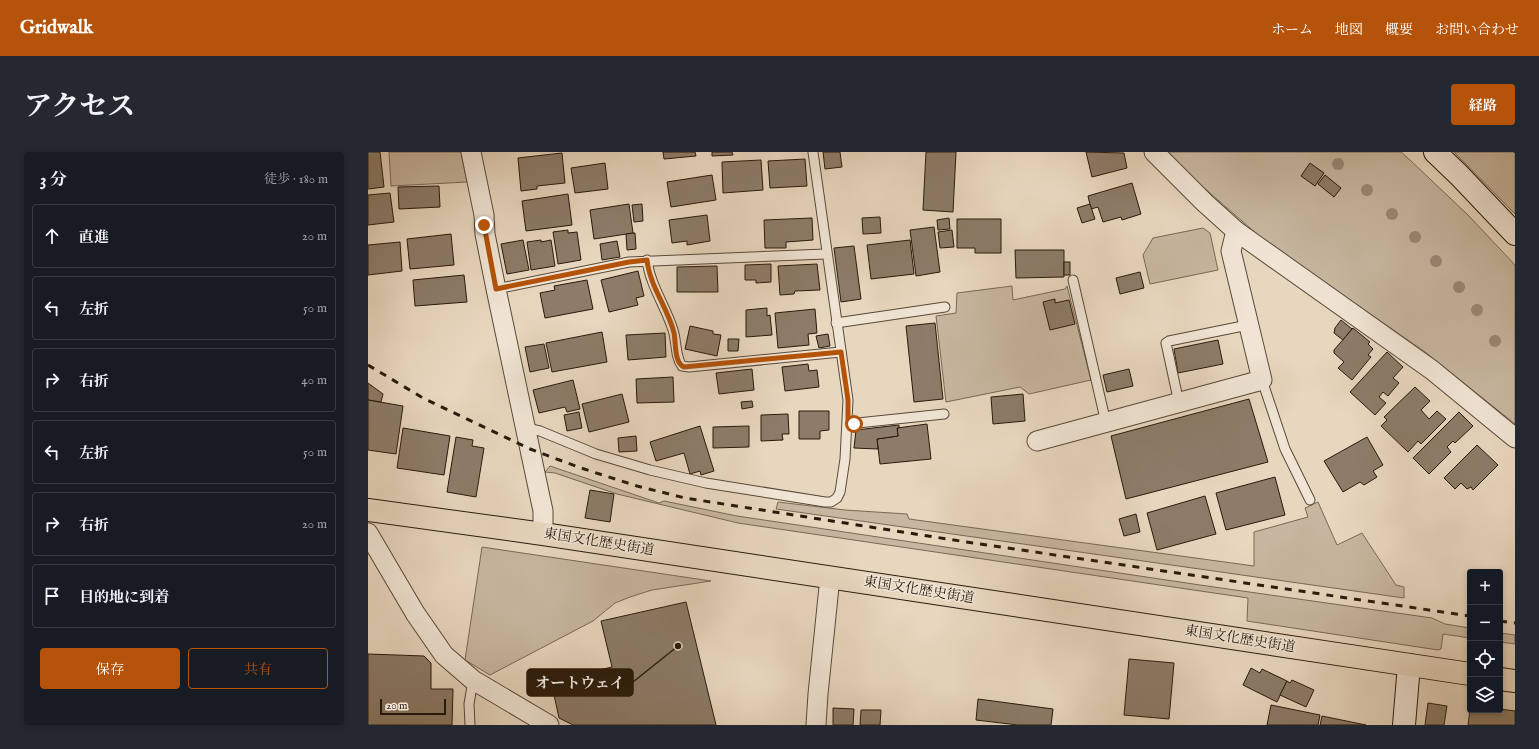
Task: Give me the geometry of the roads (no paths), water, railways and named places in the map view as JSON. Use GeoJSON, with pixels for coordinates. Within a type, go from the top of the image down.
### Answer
{"type":"FeatureCollection","features":[{"type":"Feature","properties":{"kind":"highway","name":"東国文化歴史街道"},"geometry":{"type":"LineString","coordinates":[[368,510],[543,534],[1467,674]]}},
{"type":"Feature","properties":{"kind":"highway"},"geometry":{"type":"LineString","coordinates":[[1503,679],[1515,681]]}},
{"type":"Feature","properties":{"kind":"street"},"geometry":{"type":"LineString","coordinates":[[471,152],[484,215],[485,234],[496,289],[543,511],[543,534]]}},
{"type":"Feature","properties":{"kind":"street"},"geometry":{"type":"LineString","coordinates":[[1154,152],[1205,204],[1236,231],[1432,370],[1515,438]]}},
{"type":"Feature","properties":{"kind":"street"},"geometry":{"type":"LineString","coordinates":[[1435,152],[1515,234]]}},
{"type":"Feature","properties":{"kind":"street"},"geometry":{"type":"LineString","coordinates":[[1037,441],[1262,380],[1248,325],[1232,250],[1236,231]]}},
{"type":"Feature","properties":{"kind":"street"},"geometry":{"type":"LineString","coordinates":[[368,533],[444,655],[473,680],[549,725]]}},
{"type":"Feature","properties":{"kind":"street"},"geometry":{"type":"LineString","coordinates":[[816,725],[830,577]]}},
{"type":"Feature","properties":{"kind":"street"},"geometry":{"type":"LineString","coordinates":[[1404,725],[1409,665]]}},
{"type":"Feature","properties":{"kind":"lane"},"geometry":{"type":"LineString","coordinates":[[526,428],[540,431],[596,454],[650,470],[706,483],[825,502],[831,502],[837,498],[840,492],[845,459],[848,424],[848,400],[826,254],[813,152]]}},
{"type":"Feature","properties":{"kind":"lane"},"geometry":{"type":"LineString","coordinates":[[496,289],[629,262],[647,260],[826,254]]}},
{"type":"Feature","properties":{"kind":"lane"},"geometry":{"type":"LineString","coordinates":[[647,260],[650,275],[672,328],[679,360],[682,366],[689,367],[841,352]]}},
{"type":"Feature","properties":{"kind":"lane"},"geometry":{"type":"LineString","coordinates":[[1073,280],[1106,423]]}},
{"type":"Feature","properties":{"kind":"lane"},"geometry":{"type":"LineString","coordinates":[[836,323],[946,307]]}},
{"type":"Feature","properties":{"kind":"lane"},"geometry":{"type":"LineString","coordinates":[[1179,403],[1166,343],[1169,341],[1248,325]]}},
{"type":"Feature","properties":{"kind":"lane"},"geometry":{"type":"LineString","coordinates":[[1262,380],[1286,449],[1310,500]]}},
{"type":"Feature","properties":{"kind":"lane"},"geometry":{"type":"LineString","coordinates":[[848,424],[944,414]]}},
{"type":"Feature","properties":{"kind":"lane"},"geometry":{"type":"LineString","coordinates":[[470,725],[469,704],[473,680]]}},
{"type":"Feature","properties":{"kind":"railway"},"geometry":{"type":"LineString","coordinates":[[368,365],[423,398],[530,449],[581,468],[637,486],[685,498],[960,541],[1467,616]]}},
{"type":"Feature","properties":{"kind":"railway"},"geometry":{"type":"LineString","coordinates":[[1503,621],[1515,623]]}},
{"type":"Feature","properties":{"kind":"place","name":"オートウェイ"},"geometry":{"type":"Point","coordinates":[678,646]}}]}
